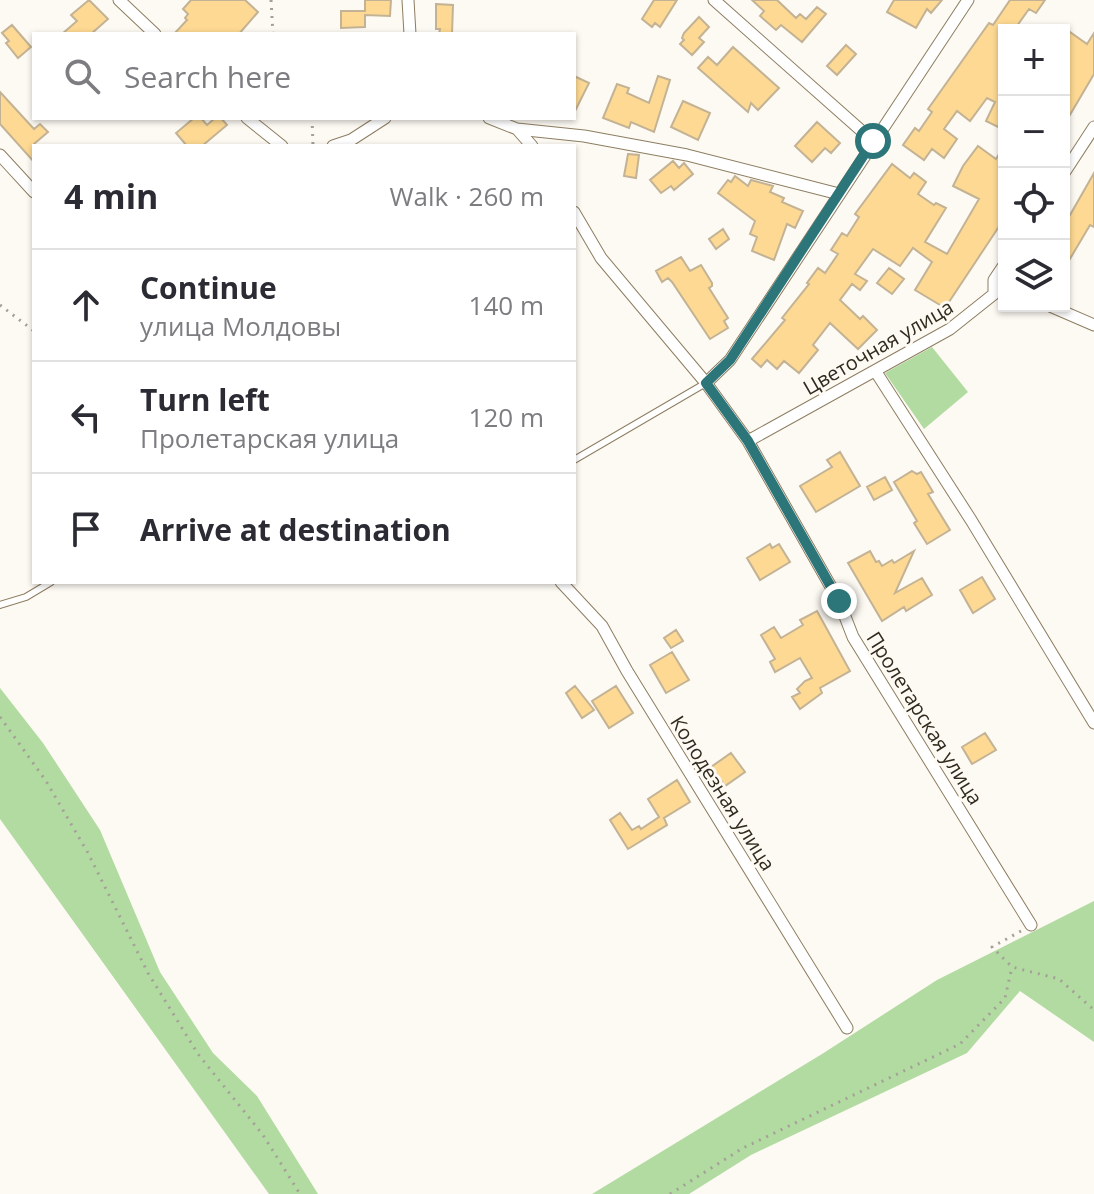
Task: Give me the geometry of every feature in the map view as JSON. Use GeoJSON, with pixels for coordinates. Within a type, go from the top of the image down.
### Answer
{"type":"FeatureCollection","features":[{"type":"Feature","properties":{"kind":"street"},"geometry":{"type":"LineString","coordinates":[[119,0],[153,32]]}},
{"type":"Feature","properties":{"kind":"street"},"geometry":{"type":"LineString","coordinates":[[408,0],[410,32]]}},
{"type":"Feature","properties":{"kind":"street"},"geometry":{"type":"LineString","coordinates":[[714,0],[873,141]]}},
{"type":"Feature","properties":{"kind":"street"},"geometry":{"type":"LineString","coordinates":[[706,383],[730,360],[968,0]]}},
{"type":"Feature","properties":{"kind":"street"},"geometry":{"type":"LineString","coordinates":[[250,120],[280,144]]}},
{"type":"Feature","properties":{"kind":"street"},"geometry":{"type":"LineString","coordinates":[[339,144],[382,120]]}},
{"type":"Feature","properties":{"kind":"street"},"geometry":{"type":"LineString","coordinates":[[494,120],[517,129],[584,136],[687,155],[839,194]]}},
{"type":"Feature","properties":{"kind":"street"},"geometry":{"type":"LineString","coordinates":[[1067,168],[1094,127]]}},
{"type":"Feature","properties":{"kind":"street"},"geometry":{"type":"LineString","coordinates":[[517,129],[530,144]]}},
{"type":"Feature","properties":{"kind":"street"},"geometry":{"type":"LineString","coordinates":[[0,155],[32,190]]}},
{"type":"Feature","properties":{"kind":"street","name":"Пролетарская улица"},"geometry":{"type":"LineString","coordinates":[[576,215],[601,258],[706,383],[748,441],[839,601],[853,637],[1031,925]]}},
{"type":"Feature","properties":{"kind":"street","name":"Цветочная улица"},"geometry":{"type":"LineString","coordinates":[[748,441],[950,329],[998,295]]}},
{"type":"Feature","properties":{"kind":"street"},"geometry":{"type":"LineString","coordinates":[[1064,312],[1094,325]]}},
{"type":"Feature","properties":{"kind":"street"},"geometry":{"type":"LineString","coordinates":[[876,372],[971,520],[1094,723]]}},
{"type":"Feature","properties":{"kind":"street","name":"Колодезная улица"},"geometry":{"type":"LineString","coordinates":[[563,584],[602,626],[847,1028]]}},
{"type":"Feature","properties":{"kind":"lane"},"geometry":{"type":"LineString","coordinates":[[576,459],[706,383]]}},
{"type":"Feature","properties":{"kind":"lane"},"geometry":{"type":"LineString","coordinates":[[0,605],[26,597],[48,584]]}},
{"type":"Feature","properties":{"kind":"path"},"geometry":{"type":"LineString","coordinates":[[271,0],[273,32]]}},
{"type":"Feature","properties":{"kind":"path"},"geometry":{"type":"LineString","coordinates":[[312,120],[313,144]]}},
{"type":"Feature","properties":{"kind":"path"},"geometry":{"type":"LineString","coordinates":[[0,305],[32,329]]}},
{"type":"Feature","properties":{"kind":"path"},"geometry":{"type":"LineString","coordinates":[[0,717],[46,781],[88,853],[148,973],[198,1054],[263,1135],[300,1194]]}},
{"type":"Feature","properties":{"kind":"path"},"geometry":{"type":"LineString","coordinates":[[1031,925],[992,947],[1012,967],[1059,979],[1094,1010]]}},
{"type":"Feature","properties":{"kind":"path"},"geometry":{"type":"LineString","coordinates":[[670,1194],[743,1148],[960,1044],[1005,998],[1012,967]]}},
{"type":"Feature","properties":{"kind":"green space"},"geometry":{"type":"Polygon","coordinates":[[[932,347],[968,392],[924,429],[885,373],[932,347]]]}},
{"type":"Feature","properties":{"kind":"green space"},"geometry":{"type":"Polygon","coordinates":[[[0,688],[43,743],[100,830],[160,972],[213,1053],[257,1096],[318,1194],[269,1194],[0,819],[0,688]]]}},
{"type":"Feature","properties":{"kind":"green space"},"geometry":{"type":"Polygon","coordinates":[[[1094,901],[1094,1042],[1020,991],[967,1053],[751,1155],[689,1194],[592,1194],[937,980],[1094,901]]]}},
{"type":"Feature","properties":{"kind":"building"},"geometry":{"type":"Polygon","coordinates":[[[89,0],[108,19],[93,32],[64,32],[77,21],[71,15],[89,0]]]}},
{"type":"Feature","properties":{"kind":"building"},"geometry":{"type":"Polygon","coordinates":[[[191,0],[245,0],[258,12],[241,32],[176,32],[187,20],[188,14],[183,9],[191,0]]]}},
{"type":"Feature","properties":{"kind":"building"},"geometry":{"type":"Polygon","coordinates":[[[365,0],[391,0],[390,16],[365,15],[365,27],[341,28],[341,11],[365,11],[365,0]]]}},
{"type":"Feature","properties":{"kind":"building"},"geometry":{"type":"Polygon","coordinates":[[[654,0],[677,0],[660,27],[655,23],[652,27],[642,19],[654,0]]]}},
{"type":"Feature","properties":{"kind":"building"},"geometry":{"type":"Polygon","coordinates":[[[752,0],[777,0],[796,18],[800,14],[806,19],[817,7],[826,14],[802,42],[781,25],[776,30],[760,16],[764,11],[752,0]]]}},
{"type":"Feature","properties":{"kind":"building"},"geometry":{"type":"Polygon","coordinates":[[[894,0],[942,0],[931,13],[927,9],[916,28],[887,12],[894,0]]]}},
{"type":"Feature","properties":{"kind":"building"},"geometry":{"type":"Polygon","coordinates":[[[1010,0],[1045,0],[1036,13],[1029,9],[1018,24],[998,24],[998,127],[986,121],[995,102],[987,98],[970,121],[957,111],[944,129],[957,139],[944,158],[932,149],[924,160],[903,145],[915,128],[919,131],[932,112],[928,109],[989,23],[993,25],[1010,0]]]}},
{"type":"Feature","properties":{"kind":"building"},"geometry":{"type":"Polygon","coordinates":[[[436,4],[453,5],[452,32],[436,29],[436,4]]]}},
{"type":"Feature","properties":{"kind":"building"},"geometry":{"type":"Polygon","coordinates":[[[699,17],[709,27],[699,38],[704,42],[692,55],[680,44],[684,33],[699,17]]]}},
{"type":"Feature","properties":{"kind":"building"},"geometry":{"type":"Polygon","coordinates":[[[12,25],[31,47],[18,58],[2,33],[12,25]]]}},
{"type":"Feature","properties":{"kind":"building"},"geometry":{"type":"Polygon","coordinates":[[[1070,32],[1087,44],[1094,33],[1094,74],[1070,115],[1070,32]]]}},
{"type":"Feature","properties":{"kind":"building"},"geometry":{"type":"Polygon","coordinates":[[[846,45],[856,54],[837,75],[827,66],[846,45]]]}},
{"type":"Feature","properties":{"kind":"building"},"geometry":{"type":"Polygon","coordinates":[[[733,47],[779,88],[758,110],[751,103],[748,112],[698,68],[708,57],[717,65],[733,47]]]}},
{"type":"Feature","properties":{"kind":"building"},"geometry":{"type":"Polygon","coordinates":[[[658,76],[670,80],[654,132],[631,122],[629,128],[603,118],[617,84],[629,88],[627,93],[649,103],[658,76]]]}},
{"type":"Feature","properties":{"kind":"building"},"geometry":{"type":"Polygon","coordinates":[[[576,77],[589,83],[576,109],[576,77]]]}},
{"type":"Feature","properties":{"kind":"building"},"geometry":{"type":"Polygon","coordinates":[[[0,92],[34,129],[40,124],[48,132],[32,144],[32,160],[0,124],[0,92]]]}},
{"type":"Feature","properties":{"kind":"building"},"geometry":{"type":"Polygon","coordinates":[[[683,101],[710,113],[698,140],[671,127],[683,101]]]}},
{"type":"Feature","properties":{"kind":"building"},"geometry":{"type":"Polygon","coordinates":[[[192,120],[203,120],[207,125],[213,120],[223,120],[227,125],[204,144],[185,144],[176,133],[192,120]]]}},
{"type":"Feature","properties":{"kind":"building"},"geometry":{"type":"Polygon","coordinates":[[[817,122],[840,143],[831,153],[825,148],[812,162],[795,146],[817,122]]]}},
{"type":"Feature","properties":{"kind":"building"},"geometry":{"type":"Polygon","coordinates":[[[978,146],[996,159],[998,156],[998,228],[945,308],[915,290],[932,262],[913,248],[900,266],[873,249],[855,274],[867,281],[860,290],[852,284],[840,300],[877,330],[858,349],[830,323],[813,345],[818,350],[799,373],[784,361],[777,369],[767,360],[761,367],[752,359],[785,320],[782,318],[818,268],[825,273],[838,254],[831,250],[842,233],[847,236],[859,217],[855,214],[892,164],[910,178],[914,173],[926,182],[918,194],[934,205],[936,203],[946,208],[925,242],[947,254],[979,199],[953,186],[978,146]]]}},
{"type":"Feature","properties":{"kind":"building"},"geometry":{"type":"Polygon","coordinates":[[[628,154],[639,155],[636,178],[624,176],[628,154]]]}},
{"type":"Feature","properties":{"kind":"building"},"geometry":{"type":"Polygon","coordinates":[[[673,161],[679,168],[684,163],[693,174],[674,190],[671,186],[661,193],[650,180],[673,161]]]}},
{"type":"Feature","properties":{"kind":"building"},"geometry":{"type":"Polygon","coordinates":[[[1094,173],[1094,227],[1090,225],[1070,259],[1070,215],[1094,173]]]}},
{"type":"Feature","properties":{"kind":"building"},"geometry":{"type":"Polygon","coordinates":[[[735,176],[748,186],[751,180],[773,186],[770,192],[784,198],[782,202],[803,211],[795,228],[787,224],[774,260],[752,251],[757,237],[750,234],[755,221],[718,193],[735,176]]]}},
{"type":"Feature","properties":{"kind":"building"},"geometry":{"type":"Polygon","coordinates":[[[723,229],[729,239],[716,249],[709,239],[723,229]]]}},
{"type":"Feature","properties":{"kind":"building"},"geometry":{"type":"Polygon","coordinates":[[[681,257],[690,271],[701,265],[712,283],[709,288],[728,318],[724,321],[728,328],[710,339],[672,282],[668,278],[662,282],[656,271],[681,257]]]}},
{"type":"Feature","properties":{"kind":"building"},"geometry":{"type":"Polygon","coordinates":[[[889,268],[904,279],[892,294],[877,283],[889,268]]]}},
{"type":"Feature","properties":{"kind":"building"},"geometry":{"type":"Polygon","coordinates":[[[840,452],[860,486],[816,512],[800,486],[832,467],[827,460],[840,452]]]}},
{"type":"Feature","properties":{"kind":"building"},"geometry":{"type":"Polygon","coordinates":[[[912,471],[917,474],[921,472],[933,492],[928,494],[950,530],[927,544],[894,482],[912,471]]]}},
{"type":"Feature","properties":{"kind":"building"},"geometry":{"type":"Polygon","coordinates":[[[885,477],[892,490],[874,500],[867,487],[885,477]]]}},
{"type":"Feature","properties":{"kind":"building"},"geometry":{"type":"Polygon","coordinates":[[[770,544],[772,548],[779,544],[790,562],[760,580],[747,558],[770,544]]]}},
{"type":"Feature","properties":{"kind":"building"},"geometry":{"type":"Polygon","coordinates":[[[870,551],[882,566],[914,551],[895,593],[922,578],[932,595],[882,621],[848,563],[870,551]]]}},
{"type":"Feature","properties":{"kind":"building"},"geometry":{"type":"Polygon","coordinates":[[[982,577],[995,599],[973,613],[960,590],[982,577]]]}},
{"type":"Feature","properties":{"kind":"building"},"geometry":{"type":"Polygon","coordinates":[[[817,611],[850,671],[820,688],[822,693],[800,709],[792,697],[800,693],[797,689],[805,681],[812,678],[800,658],[775,672],[770,662],[775,659],[761,635],[774,627],[781,638],[803,625],[800,620],[817,611]]]}},
{"type":"Feature","properties":{"kind":"building"},"geometry":{"type":"Polygon","coordinates":[[[676,630],[683,641],[671,648],[664,638],[676,630]]]}},
{"type":"Feature","properties":{"kind":"building"},"geometry":{"type":"Polygon","coordinates":[[[672,652],[689,680],[666,693],[650,665],[672,652]]]}},
{"type":"Feature","properties":{"kind":"building"},"geometry":{"type":"Polygon","coordinates":[[[575,686],[594,710],[582,718],[566,693],[575,686]]]}},
{"type":"Feature","properties":{"kind":"building"},"geometry":{"type":"Polygon","coordinates":[[[616,686],[633,713],[609,728],[592,701],[616,686]]]}},
{"type":"Feature","properties":{"kind":"building"},"geometry":{"type":"Polygon","coordinates":[[[985,733],[996,750],[972,764],[962,747],[985,733]]]}},
{"type":"Feature","properties":{"kind":"building"},"geometry":{"type":"Polygon","coordinates":[[[731,753],[745,772],[725,786],[711,767],[731,753]]]}},
{"type":"Feature","properties":{"kind":"building"},"geometry":{"type":"Polygon","coordinates":[[[677,780],[690,802],[664,818],[667,825],[628,849],[610,820],[620,813],[632,830],[639,826],[641,829],[659,817],[648,799],[677,780]]]}},
{"type":"Feature","properties":{"kind":"route"},"geometry":{"type":"LineString","coordinates":[[839,601],[748,441],[706,383],[730,360],[873,141]]}}]}
